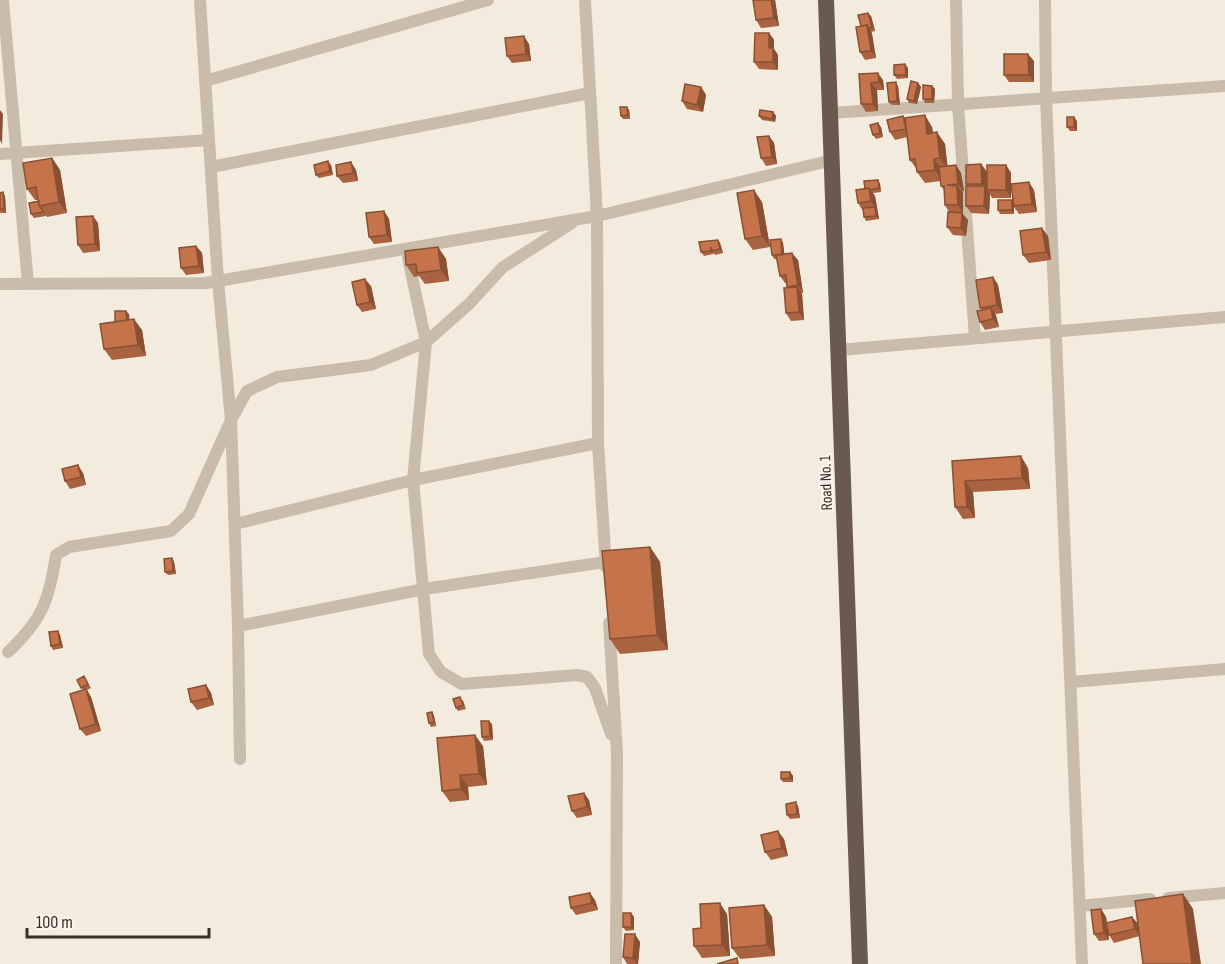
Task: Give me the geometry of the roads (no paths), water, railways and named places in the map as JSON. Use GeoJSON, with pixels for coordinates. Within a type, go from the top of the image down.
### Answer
{"type":"FeatureCollection","features":[{"type":"Feature","properties":{"kind":"highway","name":"Road No. 1"},"geometry":{"type":"LineString","coordinates":[[826,0],[860,964]]}},
{"type":"Feature","properties":{"kind":"street"},"geometry":{"type":"LineString","coordinates":[[3,0],[28,284]]}},
{"type":"Feature","properties":{"kind":"street"},"geometry":{"type":"LineString","coordinates":[[200,0],[218,281],[231,420],[236,524],[240,759]]}},
{"type":"Feature","properties":{"kind":"street"},"geometry":{"type":"LineString","coordinates":[[205,81],[488,0]]}},
{"type":"Feature","properties":{"kind":"street"},"geometry":{"type":"LineString","coordinates":[[585,0],[597,216],[598,443],[607,586]]}},
{"type":"Feature","properties":{"kind":"street"},"geometry":{"type":"LineString","coordinates":[[956,0],[958,104],[975,338]]}},
{"type":"Feature","properties":{"kind":"street"},"geometry":{"type":"LineString","coordinates":[[1045,0],[1046,98],[1082,964]]}},
{"type":"Feature","properties":{"kind":"street"},"geometry":{"type":"LineString","coordinates":[[831,113],[1225,86]]}},
{"type":"Feature","properties":{"kind":"street"},"geometry":{"type":"LineString","coordinates":[[211,167],[590,93]]}},
{"type":"Feature","properties":{"kind":"street"},"geometry":{"type":"LineString","coordinates":[[0,154],[209,140]]}},
{"type":"Feature","properties":{"kind":"street"},"geometry":{"type":"LineString","coordinates":[[0,284],[218,281],[597,216],[833,160]]}},
{"type":"Feature","properties":{"kind":"street"},"geometry":{"type":"LineString","coordinates":[[8,652],[32,630],[51,593],[56,555],[69,547],[171,531],[189,514],[231,420],[247,392],[277,377],[371,364],[426,342],[469,304],[502,267],[578,219]]}},
{"type":"Feature","properties":{"kind":"street"},"geometry":{"type":"LineString","coordinates":[[405,248],[426,342],[413,480],[429,654],[441,672],[462,684],[577,675],[587,677],[596,688],[617,753]]}},
{"type":"Feature","properties":{"kind":"street"},"geometry":{"type":"LineString","coordinates":[[839,350],[1225,317]]}},
{"type":"Feature","properties":{"kind":"street"},"geometry":{"type":"LineString","coordinates":[[236,524],[413,480],[598,443]]}},
{"type":"Feature","properties":{"kind":"street"},"geometry":{"type":"LineString","coordinates":[[238,626],[424,590],[605,562]]}},
{"type":"Feature","properties":{"kind":"street"},"geometry":{"type":"LineString","coordinates":[[608,610],[617,753],[616,964]]}},
{"type":"Feature","properties":{"kind":"street"},"geometry":{"type":"LineString","coordinates":[[1071,682],[1225,669]]}},
{"type":"Feature","properties":{"kind":"street"},"geometry":{"type":"LineString","coordinates":[[1080,906],[1225,893]]}}]}
